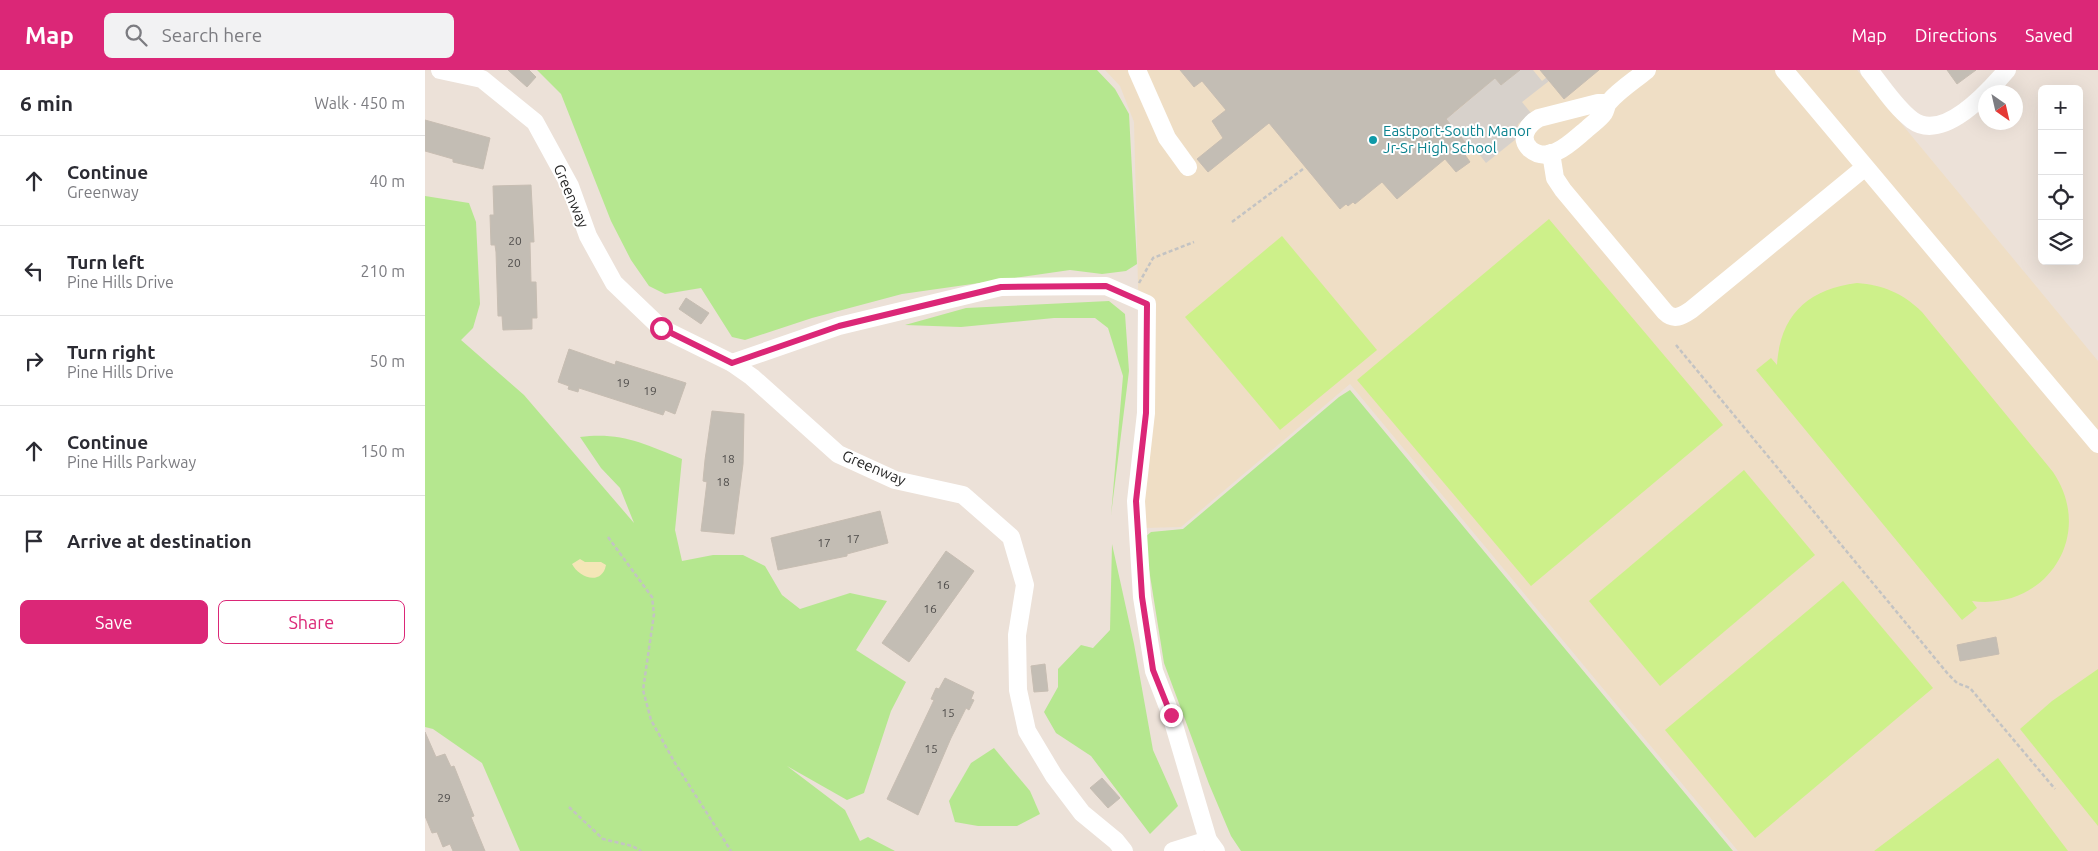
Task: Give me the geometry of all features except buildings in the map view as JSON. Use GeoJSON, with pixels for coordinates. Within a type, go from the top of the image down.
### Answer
{"type":"FeatureCollection","features":[{"type":"Feature","properties":{"kind":"street","name":"Greenway"},"geometry":{"type":"LineString","coordinates":[[440,70],[480,75],[535,122],[570,186],[587,236],[613,283],[661,328],[732,363],[752,377],[838,454],[895,480],[963,495],[1011,537],[1025,585],[1017,635],[1018,690],[1027,731],[1054,776],[1083,813],[1116,841],[1124,851]]}},
{"type":"Feature","properties":{"kind":"street"},"geometry":{"type":"LineString","coordinates":[[1137,70],[1167,138],[1187,167]]}},
{"type":"Feature","properties":{"kind":"street"},"geometry":{"type":"LineString","coordinates":[[1607,103],[1598,103],[1539,118],[1531,122],[1525,132],[1525,140],[1529,148],[1537,153],[1551,153],[1561,150],[1603,114],[1607,103],[1647,70]]}},
{"type":"Feature","properties":{"kind":"street"},"geometry":{"type":"LineString","coordinates":[[1784,70],[1864,168],[2098,444]]}},
{"type":"Feature","properties":{"kind":"street"},"geometry":{"type":"LineString","coordinates":[[1869,70],[1911,119],[1917,123],[1935,125],[1951,121],[1961,114],[2007,70]]}},
{"type":"Feature","properties":{"kind":"street"},"geometry":{"type":"LineString","coordinates":[[1551,153],[1555,178],[1563,190],[1669,316],[1682,316],[1864,168]]}},
{"type":"Feature","properties":{"kind":"street"},"geometry":{"type":"LineString","coordinates":[[732,363],[839,326],[1001,287],[1106,286],[1147,304],[1146,413],[1136,501],[1142,597],[1153,670],[1171,715],[1212,846],[1173,851]]}},
{"type":"Feature","properties":{"kind":"path"},"geometry":{"type":"LineString","coordinates":[[1232,222],[1303,169]]}},
{"type":"Feature","properties":{"kind":"path"},"geometry":{"type":"LineString","coordinates":[[1134,298],[1142,274],[1153,258],[1194,242]]}},
{"type":"Feature","properties":{"kind":"path"},"geometry":{"type":"LineString","coordinates":[[1676,345],[1948,674],[1957,683],[1970,688],[2055,789]]}},
{"type":"Feature","properties":{"kind":"path"},"geometry":{"type":"LineString","coordinates":[[608,538],[652,597],[654,614],[643,690],[651,720],[675,763],[731,851]]}},
{"type":"Feature","properties":{"kind":"path"},"geometry":{"type":"LineString","coordinates":[[569,807],[603,839],[631,846],[641,851]]}},
{"type":"Feature","properties":{"kind":"shaded area"},"geometry":{"type":"Polygon","coordinates":[[[1105,70],[1857,70],[2098,361],[2098,851],[1738,851],[1350,384],[1181,527],[1144,528],[1134,122],[1120,86],[1105,70]]]}},
{"type":"Feature","properties":{"kind":"shaded area"},"geometry":{"type":"Polygon","coordinates":[[[1520,70],[1533,70],[1542,81],[1547,77],[1549,81],[1522,102],[1531,113],[1518,124],[1516,139],[1486,163],[1475,149],[1466,150],[1462,144],[1465,142],[1439,111],[1446,104],[1454,113],[1495,78],[1501,85],[1520,70]]]}},
{"type":"Feature","properties":{"kind":"green space"},"geometry":{"type":"Polygon","coordinates":[[[537,70],[1097,70],[1115,89],[1129,114],[1137,264],[1126,271],[1102,274],[1070,270],[902,294],[812,318],[745,340],[732,337],[701,288],[665,294],[649,286],[631,260],[611,221],[561,94],[537,70]]]}},
{"type":"Feature","properties":{"kind":"green space"},"geometry":{"type":"Polygon","coordinates":[[[425,196],[469,203],[476,222],[480,304],[473,328],[461,340],[524,395],[634,523],[620,488],[601,468],[580,437],[608,436],[632,440],[682,459],[675,530],[682,561],[713,555],[743,555],[765,566],[782,595],[800,609],[850,593],[887,601],[856,650],[906,682],[891,711],[864,793],[847,800],[787,766],[845,810],[860,841],[868,837],[895,851],[520,851],[482,763],[433,729],[425,727],[425,196]]]}},
{"type":"Feature","properties":{"kind":"green space"},"geometry":{"type":"Polygon","coordinates":[[[1549,219],[1723,425],[1531,586],[1357,380],[1549,219]]]}},
{"type":"Feature","properties":{"kind":"green space"},"geometry":{"type":"Polygon","coordinates":[[[1282,236],[1377,350],[1280,430],[1185,317],[1282,236]]]}},
{"type":"Feature","properties":{"kind":"green space"},"geometry":{"type":"Polygon","coordinates":[[[1857,283],[1892,291],[1915,305],[1922,312],[2053,472],[2065,496],[2069,520],[2066,543],[2056,564],[2041,581],[2022,594],[1998,601],[1972,601],[1977,608],[1962,620],[1756,370],[1771,358],[1777,365],[1779,347],[1784,332],[1791,319],[1811,298],[1824,291],[1857,283]]]}},
{"type":"Feature","properties":{"kind":"green space"},"geometry":{"type":"Polygon","coordinates":[[[1109,301],[1125,314],[1129,371],[1111,515],[1123,376],[1108,328],[1095,318],[1054,318],[961,327],[905,325],[966,308],[1109,301]]]}},
{"type":"Feature","properties":{"kind":"green space"},"geometry":{"type":"Polygon","coordinates":[[[1350,390],[1733,851],[1241,851],[1231,836],[1209,784],[1164,663],[1144,538],[1151,532],[1183,529],[1339,397],[1350,390]]]}},
{"type":"Feature","properties":{"kind":"green space"},"geometry":{"type":"Polygon","coordinates":[[[1744,470],[1815,555],[1660,686],[1589,601],[1744,470]]]}},
{"type":"Feature","properties":{"kind":"green space"},"geometry":{"type":"Polygon","coordinates":[[[1112,544],[1134,644],[1153,750],[1178,806],[1150,834],[1091,756],[1056,733],[1044,712],[1058,687],[1058,669],[1081,645],[1093,648],[1110,630],[1112,544]]]}},
{"type":"Feature","properties":{"kind":"green space"},"geometry":{"type":"Polygon","coordinates":[[[1843,581],[1933,688],[1755,838],[1665,730],[1843,581]]]}},
{"type":"Feature","properties":{"kind":"green space"},"geometry":{"type":"Polygon","coordinates":[[[2098,669],[2098,826],[2020,729],[2052,701],[2098,669]]]}},
{"type":"Feature","properties":{"kind":"green space"},"geometry":{"type":"Polygon","coordinates":[[[994,748],[1030,791],[1040,814],[1017,826],[978,826],[955,822],[949,801],[971,763],[994,748]]]}},
{"type":"Feature","properties":{"kind":"green space"},"geometry":{"type":"Polygon","coordinates":[[[1998,758],[2068,851],[1874,851],[1998,758]]]}},
{"type":"Feature","properties":{"kind":"sand"},"geometry":{"type":"Polygon","coordinates":[[[580,559],[585,562],[601,562],[606,565],[604,572],[595,578],[585,576],[575,569],[572,564],[580,559]]]}},
{"type":"Feature","properties":{"kind":"place","name":"Eastport-South Manor Jr-Sr High School"},"geometry":{"type":"Point","coordinates":[1373,140]}},
{"type":"Feature","properties":{"kind":"route"},"geometry":{"type":"LineString","coordinates":[[661,328],[732,363],[839,326],[1001,287],[1106,286],[1147,304],[1146,413],[1136,501],[1142,597],[1153,670],[1171,715]]}}]}
